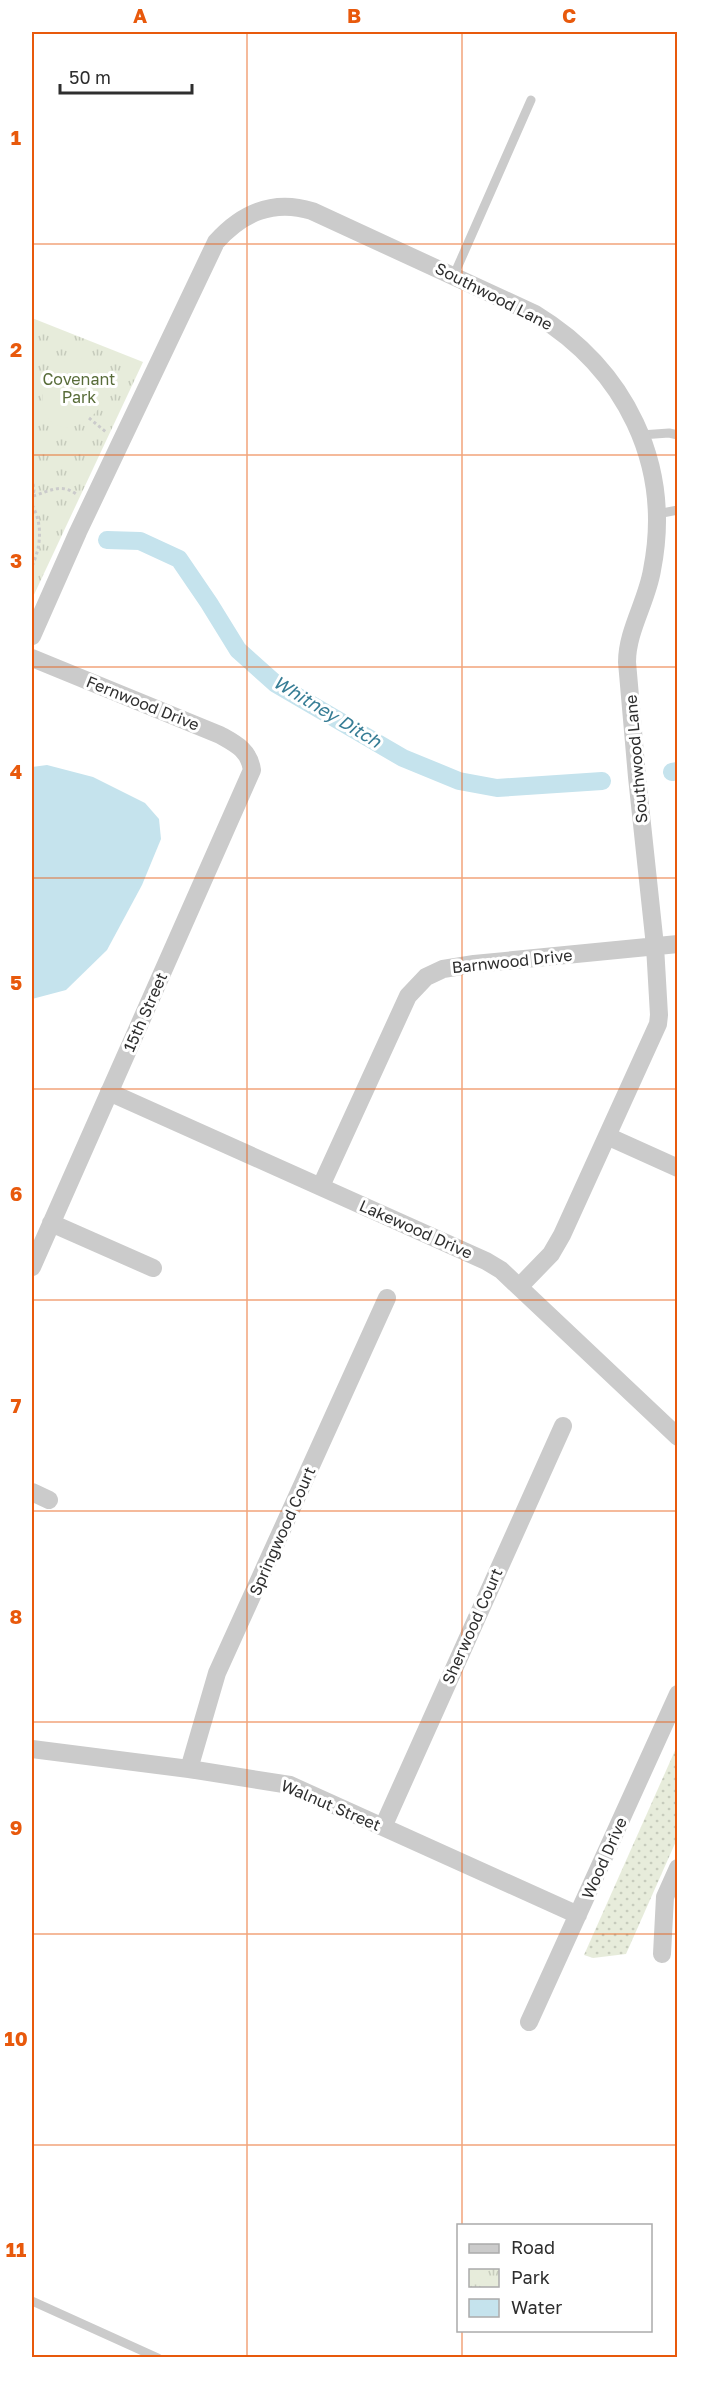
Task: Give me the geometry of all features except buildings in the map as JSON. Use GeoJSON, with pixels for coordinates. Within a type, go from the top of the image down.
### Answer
{"type":"FeatureCollection","features":[{"type":"Feature","properties":{"kind":"street","name":"Southwood Lane"},"geometry":{"type":"LineString","coordinates":[[32,636],[93,501],[216,242],[229,227],[250,213],[278,206],[302,208],[454,275],[535,314],[566,334],[609,378],[628,407],[641,435],[652,474],[657,514],[656,555],[650,582],[628,644],[627,662],[660,997],[658,1024],[562,1235],[551,1254],[519,1287]]}},
{"type":"Feature","properties":{"kind":"street","name":"Fernwood Drive"},"geometry":{"type":"LineString","coordinates":[[32,658],[220,735],[241,747],[249,756]]}},
{"type":"Feature","properties":{"kind":"street","name":"15th Street"},"geometry":{"type":"LineString","coordinates":[[32,1267],[250,777],[252,770],[249,756]]}},
{"type":"Feature","properties":{"kind":"street","name":"Barnwood Drive"},"geometry":{"type":"LineString","coordinates":[[321,1186],[403,1004],[426,977],[443,969],[474,964],[678,944]]}},
{"type":"Feature","properties":{"kind":"street","name":"Lakewood Drive"},"geometry":{"type":"LineString","coordinates":[[109,1092],[321,1186],[486,1261],[501,1270],[678,1437]]}},
{"type":"Feature","properties":{"kind":"street"},"geometry":{"type":"LineString","coordinates":[[607,1136],[678,1167]]}},
{"type":"Feature","properties":{"kind":"street"},"geometry":{"type":"LineString","coordinates":[[51,1223],[153,1268]]}},
{"type":"Feature","properties":{"kind":"street","name":"Springwood Court"},"geometry":{"type":"LineString","coordinates":[[189,1769],[217,1674],[387,1298]]}},
{"type":"Feature","properties":{"kind":"street","name":"Sherwood Court"},"geometry":{"type":"LineString","coordinates":[[383,1827],[563,1426]]}},
{"type":"Feature","properties":{"kind":"street"},"geometry":{"type":"LineString","coordinates":[[32,1492],[49,1500]]}},
{"type":"Feature","properties":{"kind":"street","name":"Wood Drive"},"geometry":{"type":"LineString","coordinates":[[529,2022],[678,1694]]}},
{"type":"Feature","properties":{"kind":"street","name":"Walnut Street"},"geometry":{"type":"LineString","coordinates":[[32,1749],[189,1769],[290,1785],[578,1915]]}},
{"type":"Feature","properties":{"kind":"street"},"geometry":{"type":"LineString","coordinates":[[662,1954],[665,1897],[678,1868]]}},
{"type":"Feature","properties":{"kind":"lane"},"geometry":{"type":"LineString","coordinates":[[454,275],[531,100]]}},
{"type":"Feature","properties":{"kind":"lane"},"geometry":{"type":"LineString","coordinates":[[641,435],[669,433],[678,435]]}},
{"type":"Feature","properties":{"kind":"lane"},"geometry":{"type":"LineString","coordinates":[[657,514],[678,510]]}},
{"type":"Feature","properties":{"kind":"lane"},"geometry":{"type":"LineString","coordinates":[[32,2301],[158,2358]]}},
{"type":"Feature","properties":{"kind":"path"},"geometry":{"type":"LineString","coordinates":[[89,418],[111,435],[122,440]]}},
{"type":"Feature","properties":{"kind":"path"},"geometry":{"type":"LineString","coordinates":[[32,478],[34,490],[32,498]]}},
{"type":"Feature","properties":{"kind":"path"},"geometry":{"type":"LineString","coordinates":[[32,498],[57,488],[68,488],[93,501]]}},
{"type":"Feature","properties":{"kind":"path"},"geometry":{"type":"LineString","coordinates":[[32,505],[39,528],[38,546],[32,566]]}},
{"type":"Feature","properties":{"kind":"green space","name":"Covenant Park"},"geometry":{"type":"Polygon","coordinates":[[[32,318],[143,362],[32,599],[32,318]]]}},
{"type":"Feature","properties":{"kind":"green space"},"geometry":{"type":"Polygon","coordinates":[[[78,358],[92,364],[99,372],[101,404],[95,413],[81,423],[74,426],[59,426],[52,422],[44,411],[42,383],[61,363],[78,358]]]}},
{"type":"Feature","properties":{"kind":"green space"},"geometry":{"type":"Polygon","coordinates":[[[677,1746],[677,1839],[626,1954],[593,1958],[584,1955],[677,1746]]]}},
{"type":"Feature","properties":{"kind":"water"},"geometry":{"type":"Polygon","coordinates":[[[47,765],[93,777],[145,803],[159,819],[161,839],[142,885],[107,950],[66,990],[32,999],[32,767],[47,765]]]}},
{"type":"Feature","properties":{"kind":"waterway","name":"Whitney Ditch"},"geometry":{"type":"LineString","coordinates":[[107,540],[140,541],[179,559],[238,650],[276,684],[403,758],[459,781],[497,788],[602,781]]}},
{"type":"Feature","properties":{"kind":"waterway","name":"Whitney Ditch"},"geometry":{"type":"LineString","coordinates":[[672,772],[678,771]]}}]}
